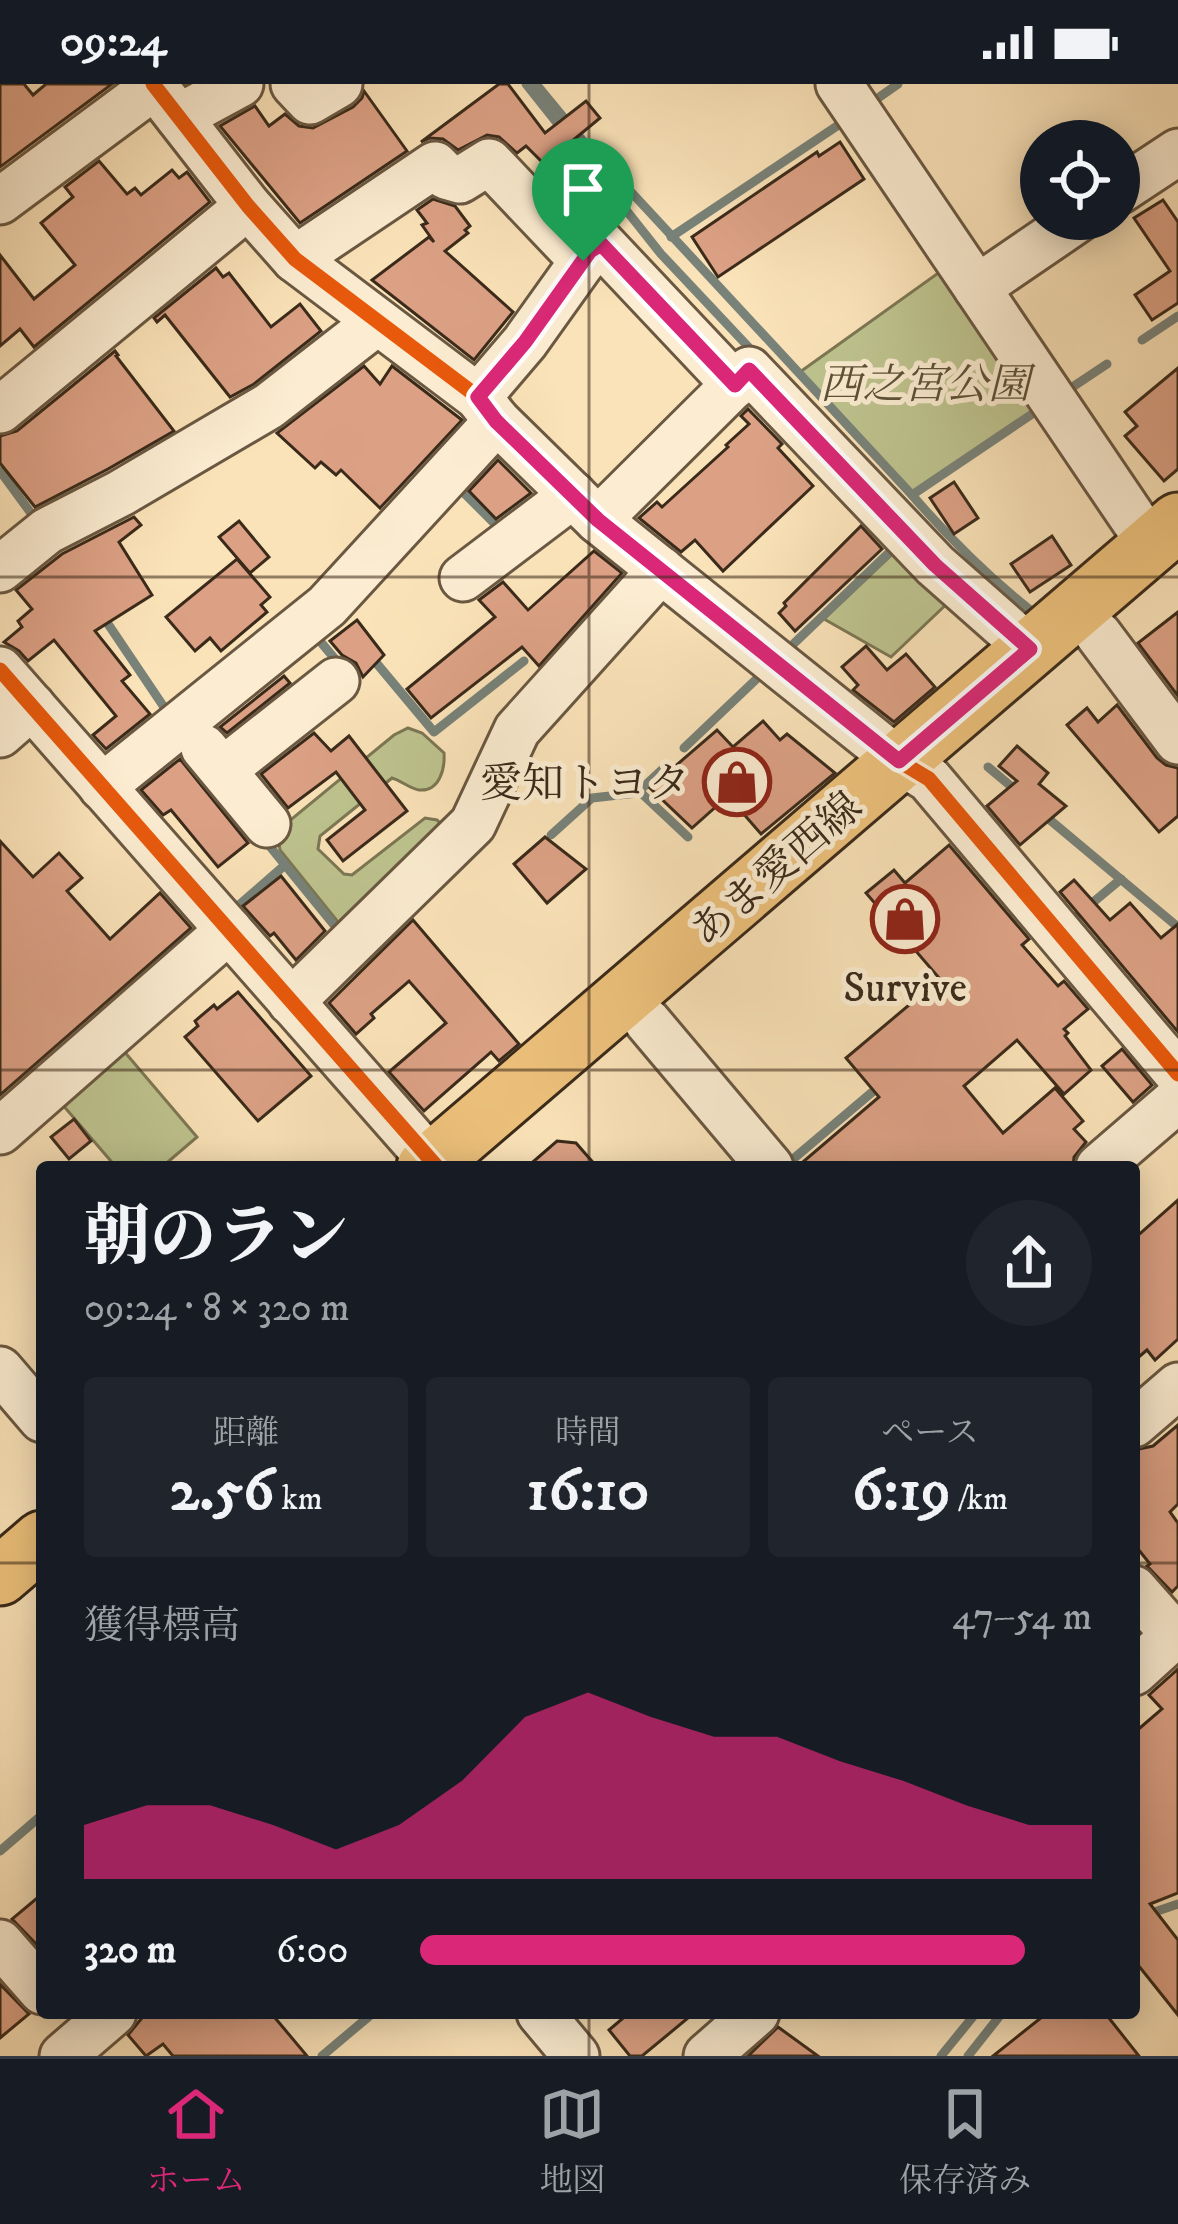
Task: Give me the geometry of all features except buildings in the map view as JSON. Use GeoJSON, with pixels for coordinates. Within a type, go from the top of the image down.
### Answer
{"type":"FeatureCollection","features":[{"type":"Feature","properties":{"kind":"main road","name":"あま愛西線"},"geometry":{"type":"LineString","coordinates":[[449,1161],[914,770],[1098,634],[1169,544]]}},
{"type":"Feature","properties":{"kind":"main road","name":"あま愛西線"},"geometry":{"type":"LineString","coordinates":[[450,1161],[647,1021],[914,770],[1030,649],[1169,544]]}},
{"type":"Feature","properties":{"kind":"main road"},"geometry":{"type":"LineString","coordinates":[[0,1532],[36,1501]]}},
{"type":"Feature","properties":{"kind":"main road"},"geometry":{"type":"LineString","coordinates":[[0,1576],[36,1545]]}},
{"type":"Feature","properties":{"kind":"street"},"geometry":{"type":"LineString","coordinates":[[0,201],[162,96],[241,84]]}},
{"type":"Feature","properties":{"kind":"street"},"geometry":{"type":"LineString","coordinates":[[294,84],[310,101],[339,84]]}},
{"type":"Feature","properties":{"kind":"street"},"geometry":{"type":"LineString","coordinates":[[839,84],[977,288],[1169,544]]}},
{"type":"Feature","properties":{"kind":"street"},"geometry":{"type":"LineString","coordinates":[[162,96],[295,260],[487,409],[586,507],[914,770],[1178,1074]]}},
{"type":"Feature","properties":{"kind":"street"},"geometry":{"type":"LineString","coordinates":[[1140,177],[1178,152]]}},
{"type":"Feature","properties":{"kind":"street"},"geometry":{"type":"LineString","coordinates":[[295,260],[435,165],[446,176],[460,180],[490,161],[583,261]]}},
{"type":"Feature","properties":{"kind":"street"},"geometry":{"type":"LineString","coordinates":[[0,410],[248,206]]}},
{"type":"Feature","properties":{"kind":"street"},"geometry":{"type":"LineString","coordinates":[[977,288],[1047,240]]}},
{"type":"Feature","properties":{"kind":"street"},"geometry":{"type":"LineString","coordinates":[[102,787],[327,606],[487,409],[525,342],[590,251],[601,244],[735,385]]}},
{"type":"Feature","properties":{"kind":"street"},"geometry":{"type":"LineString","coordinates":[[0,569],[46,531],[121,494],[269,406],[377,322]]}},
{"type":"Feature","properties":{"kind":"street"},"geometry":{"type":"LineString","coordinates":[[463,578],[586,507],[749,370],[935,565],[1030,649]]}},
{"type":"Feature","properties":{"kind":"street"},"geometry":{"type":"LineString","coordinates":[[291,1002],[473,824],[517,730],[661,570]]}},
{"type":"Feature","properties":{"kind":"street"},"geometry":{"type":"LineString","coordinates":[[1098,634],[1178,741]]}},
{"type":"Feature","properties":{"kind":"street"},"geometry":{"type":"LineString","coordinates":[[0,670],[16,720],[102,787],[438,1161]]}},
{"type":"Feature","properties":{"kind":"street"},"geometry":{"type":"LineString","coordinates":[[223,770],[336,680]]}},
{"type":"Feature","properties":{"kind":"street"},"geometry":{"type":"LineString","coordinates":[[183,722],[266,824]]}},
{"type":"Feature","properties":{"kind":"street"},"geometry":{"type":"LineString","coordinates":[[0,1131],[229,930]]}},
{"type":"Feature","properties":{"kind":"street"},"geometry":{"type":"LineString","coordinates":[[647,1021],[765,1161]]}},
{"type":"Feature","properties":{"kind":"street"},"geometry":{"type":"LineString","coordinates":[[1106,1161],[1178,1099]]}},
{"type":"Feature","properties":{"kind":"street"},"geometry":{"type":"LineString","coordinates":[[0,1370],[36,1412]]}},
{"type":"Feature","properties":{"kind":"street"},"geometry":{"type":"LineString","coordinates":[[1140,1419],[1178,1386]]}},
{"type":"Feature","properties":{"kind":"street"},"geometry":{"type":"LineString","coordinates":[[1140,1595],[1177,1635],[1140,1667]]}},
{"type":"Feature","properties":{"kind":"street"},"geometry":{"type":"LineString","coordinates":[[0,1943],[36,1984]]}},
{"type":"Feature","properties":{"kind":"street"},"geometry":{"type":"LineString","coordinates":[[545,2019],[576,2056]]}},
{"type":"Feature","properties":{"kind":"street"},"geometry":{"type":"LineString","coordinates":[[707,2056],[749,2019]]}},
{"type":"Feature","properties":{"kind":"green space","name":"西之宮公園"},"geometry":{"type":"Polygon","coordinates":[[[948,266],[1042,405],[912,492],[800,372],[948,266]]]}},
{"type":"Feature","properties":{"kind":"green space"},"geometry":{"type":"Polygon","coordinates":[[[902,545],[954,597],[891,657],[824,619],[902,545]]]}},
{"type":"Feature","properties":{"kind":"green space"},"geometry":{"type":"Polygon","coordinates":[[[408,728],[422,733],[444,753],[436,783],[419,790],[392,778],[320,836],[318,849],[344,874],[352,875],[425,818],[437,820],[446,829],[342,927],[280,850],[277,831],[408,728]]]}},
{"type":"Feature","properties":{"kind":"green space"},"geometry":{"type":"Polygon","coordinates":[[[117,1043],[197,1137],[169,1161],[111,1161],[55,1096],[117,1043]]]}},
{"type":"Feature","properties":{"kind":"waterway"},"geometry":{"type":"LineString","coordinates":[[526,84],[661,254],[756,355]]}},
{"type":"Feature","properties":{"kind":"waterway"},"geometry":{"type":"LineString","coordinates":[[536,84],[621,187],[632,193],[941,527],[1034,613]]}},
{"type":"Feature","properties":{"kind":"waterway"},"geometry":{"type":"LineString","coordinates":[[868,105],[898,84]]}},
{"type":"Feature","properties":{"kind":"waterway"},"geometry":{"type":"LineString","coordinates":[[671,237],[846,120]]}},
{"type":"Feature","properties":{"kind":"waterway"},"geometry":{"type":"LineString","coordinates":[[596,230],[618,201]]}},
{"type":"Feature","properties":{"kind":"waterway"},"geometry":{"type":"LineString","coordinates":[[1142,340],[1178,316]]}},
{"type":"Feature","properties":{"kind":"waterway"},"geometry":{"type":"LineString","coordinates":[[1065,392],[1107,364]]}},
{"type":"Feature","properties":{"kind":"waterway"},"geometry":{"type":"LineString","coordinates":[[912,495],[1044,406]]}},
{"type":"Feature","properties":{"kind":"waterway"},"geometry":{"type":"LineString","coordinates":[[0,471],[36,520]]}},
{"type":"Feature","properties":{"kind":"waterway"},"geometry":{"type":"LineString","coordinates":[[455,484],[503,532]]}},
{"type":"Feature","properties":{"kind":"waterway"},"geometry":{"type":"LineString","coordinates":[[785,652],[898,544]]}},
{"type":"Feature","properties":{"kind":"waterway"},"geometry":{"type":"LineString","coordinates":[[102,615],[170,716]]}},
{"type":"Feature","properties":{"kind":"waterway"},"geometry":{"type":"LineString","coordinates":[[314,634],[345,671],[368,653],[434,732],[524,661]]}},
{"type":"Feature","properties":{"kind":"waterway"},"geometry":{"type":"LineString","coordinates":[[684,748],[766,670]]}},
{"type":"Feature","properties":{"kind":"waterway"},"geometry":{"type":"LineString","coordinates":[[551,835],[592,798],[637,793],[667,765]]}},
{"type":"Feature","properties":{"kind":"waterway"},"geometry":{"type":"LineString","coordinates":[[988,767],[1018,792]]}},
{"type":"Feature","properties":{"kind":"waterway"},"geometry":{"type":"LineString","coordinates":[[639,791],[688,837]]}},
{"type":"Feature","properties":{"kind":"waterway"},"geometry":{"type":"LineString","coordinates":[[1044,815],[1178,927]]}},
{"type":"Feature","properties":{"kind":"waterway"},"geometry":{"type":"LineString","coordinates":[[263,838],[343,936]]}},
{"type":"Feature","properties":{"kind":"waterway"},"geometry":{"type":"LineString","coordinates":[[231,912],[285,865]]}},
{"type":"Feature","properties":{"kind":"waterway"},"geometry":{"type":"LineString","coordinates":[[1067,924],[1121,879]]}},
{"type":"Feature","properties":{"kind":"waterway"},"geometry":{"type":"LineString","coordinates":[[791,1161],[883,1083]]}},
{"type":"Feature","properties":{"kind":"waterway"},"geometry":{"type":"LineString","coordinates":[[0,1851],[36,1820]]}},
{"type":"Feature","properties":{"kind":"waterway"},"geometry":{"type":"LineString","coordinates":[[1140,1917],[1178,1904]]}},
{"type":"Feature","properties":{"kind":"waterway"},"geometry":{"type":"LineString","coordinates":[[322,2056],[366,2019]]}},
{"type":"Feature","properties":{"kind":"waterway"},"geometry":{"type":"LineString","coordinates":[[941,2056],[971,2019]]}},
{"type":"Feature","properties":{"kind":"waterway"},"geometry":{"type":"LineString","coordinates":[[968,2056],[997,2019]]}},
{"type":"Feature","properties":{"kind":"cycle path"},"geometry":{"type":"LineString","coordinates":[[153,84],[295,259],[478,397],[598,520],[899,761],[929,779],[1178,1074]]}},
{"type":"Feature","properties":{"kind":"cycle path"},"geometry":{"type":"LineString","coordinates":[[0,670],[432,1161]]}},
{"type":"Feature","properties":{"kind":"place","name":"愛知トヨタ"},"geometry":{"type":"Point","coordinates":[737,782]}},
{"type":"Feature","properties":{"kind":"place","name":"Survive"},"geometry":{"type":"Point","coordinates":[905,919]}},
{"type":"Feature","properties":{"kind":"route"},"geometry":{"type":"LineString","coordinates":[[601,244],[735,385],[749,370],[935,565],[1030,649],[899,761],[598,520],[496,421],[478,397],[583,261],[601,244]]}}]}
